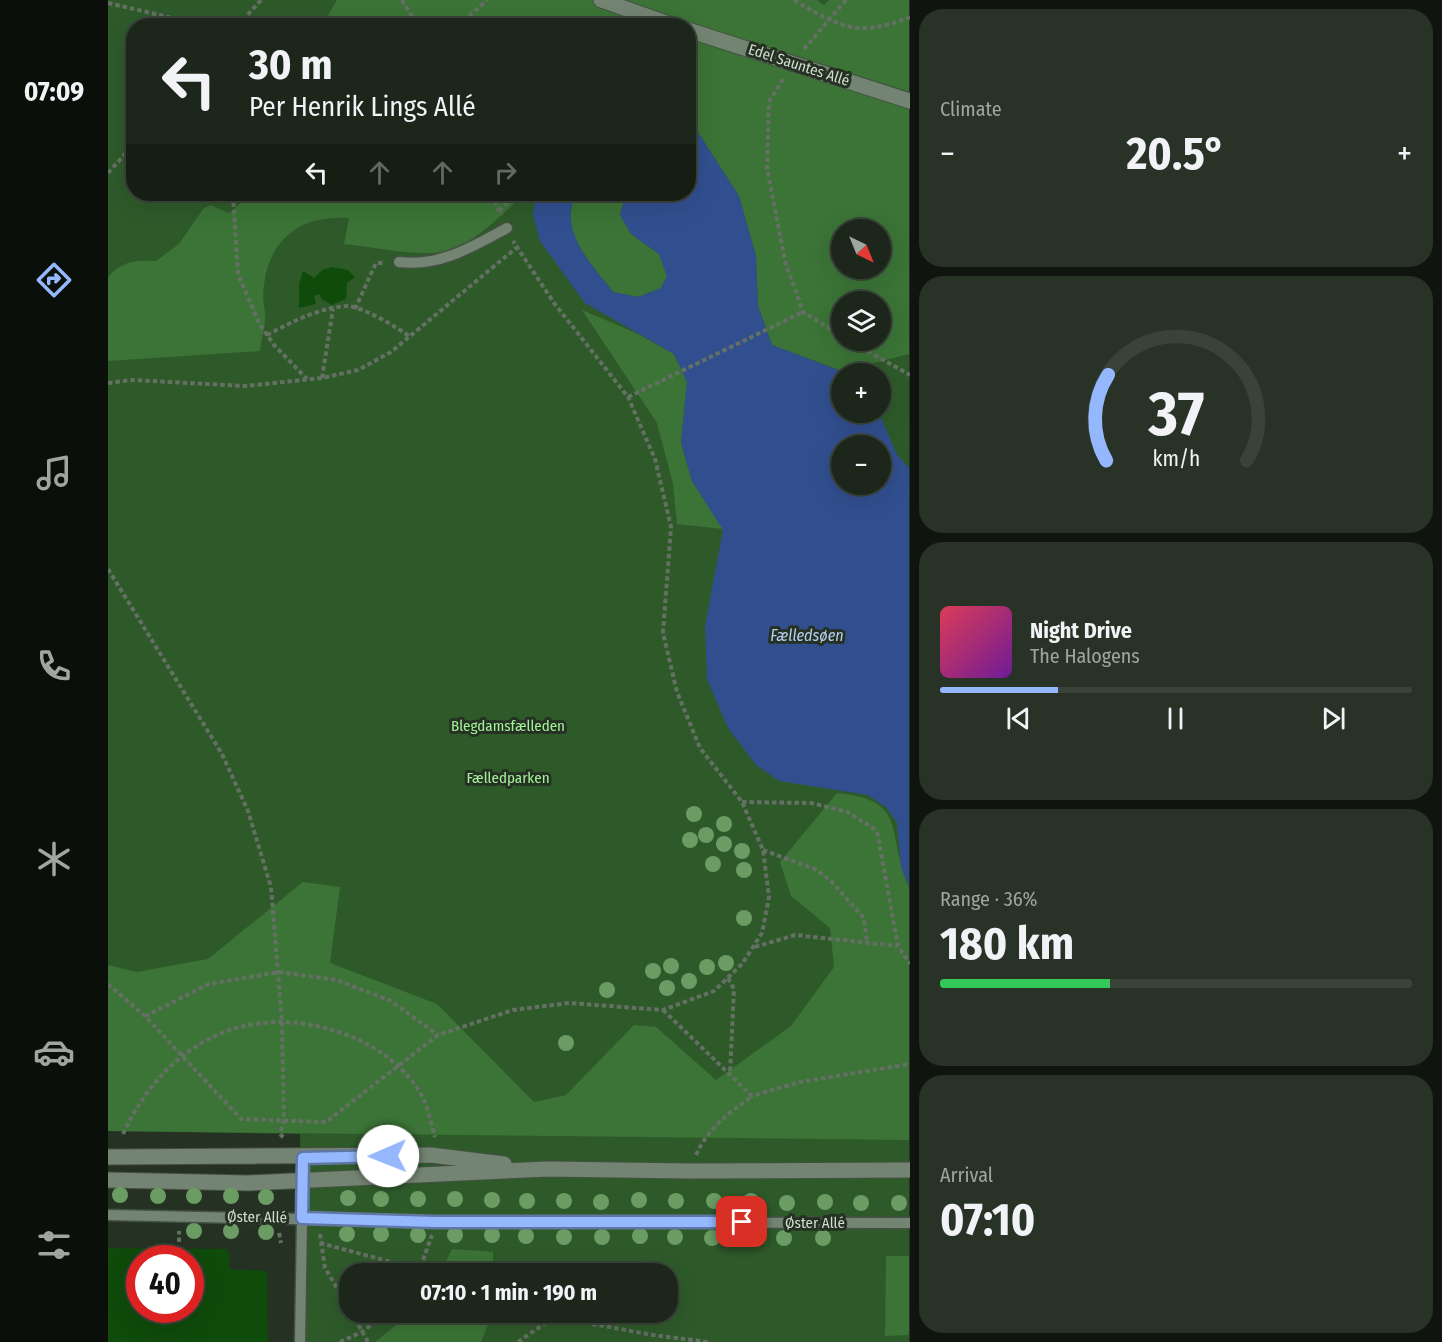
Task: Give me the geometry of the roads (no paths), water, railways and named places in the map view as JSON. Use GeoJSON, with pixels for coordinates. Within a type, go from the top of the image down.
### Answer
{"type":"FeatureCollection","features":[{"type":"Feature","properties":{"kind":"street"},"geometry":{"type":"LineString","coordinates":[[601,0],[650,18]]}},
{"type":"Feature","properties":{"kind":"street","name":"Edel Sauntes Allé"},"geometry":{"type":"LineString","coordinates":[[696,32],[909,101]]}},
{"type":"Feature","properties":{"kind":"street"},"geometry":{"type":"LineString","coordinates":[[108,1157],[303,1158],[431,1155],[548,1169]]}},
{"type":"Feature","properties":{"kind":"street"},"geometry":{"type":"LineString","coordinates":[[108,1180],[248,1183],[548,1169],[909,1170]]}},
{"type":"Feature","properties":{"kind":"lane"},"geometry":{"type":"LineString","coordinates":[[399,262],[421,265],[451,257],[507,228]]}},
{"type":"Feature","properties":{"kind":"lane"},"geometry":{"type":"LineString","coordinates":[[300,1342],[303,1158]]}},
{"type":"Feature","properties":{"kind":"lane","name":"Øster Allé"},"geometry":{"type":"LineString","coordinates":[[108,1215],[435,1222],[909,1223]]}},
{"type":"Feature","properties":{"kind":"water","name":"Fælledsøen"},"geometry":{"type":"Polygon","coordinates":[[[696,129],[739,196],[756,256],[758,306],[772,345],[831,367],[831,423],[883,423],[888,435],[831,435],[831,495],[891,495],[891,441],[897,455],[909,468],[909,887],[901,867],[897,823],[887,808],[868,795],[779,781],[756,765],[728,728],[707,679],[705,626],[723,530],[692,481],[681,443],[687,382],[674,354],[585,303],[540,241],[533,215],[535,201],[574,201],[571,221],[574,234],[587,258],[613,292],[638,297],[661,288],[667,276],[659,254],[631,234],[620,215],[624,201],[696,201],[696,129]]]}},
{"type":"Feature","properties":{"kind":"park label","name":"Blegdamsfælleden"},"geometry":{"type":"Point","coordinates":[508,726]}},
{"type":"Feature","properties":{"kind":"park label","name":"Fælledparken"},"geometry":{"type":"Point","coordinates":[508,778]}}]}
